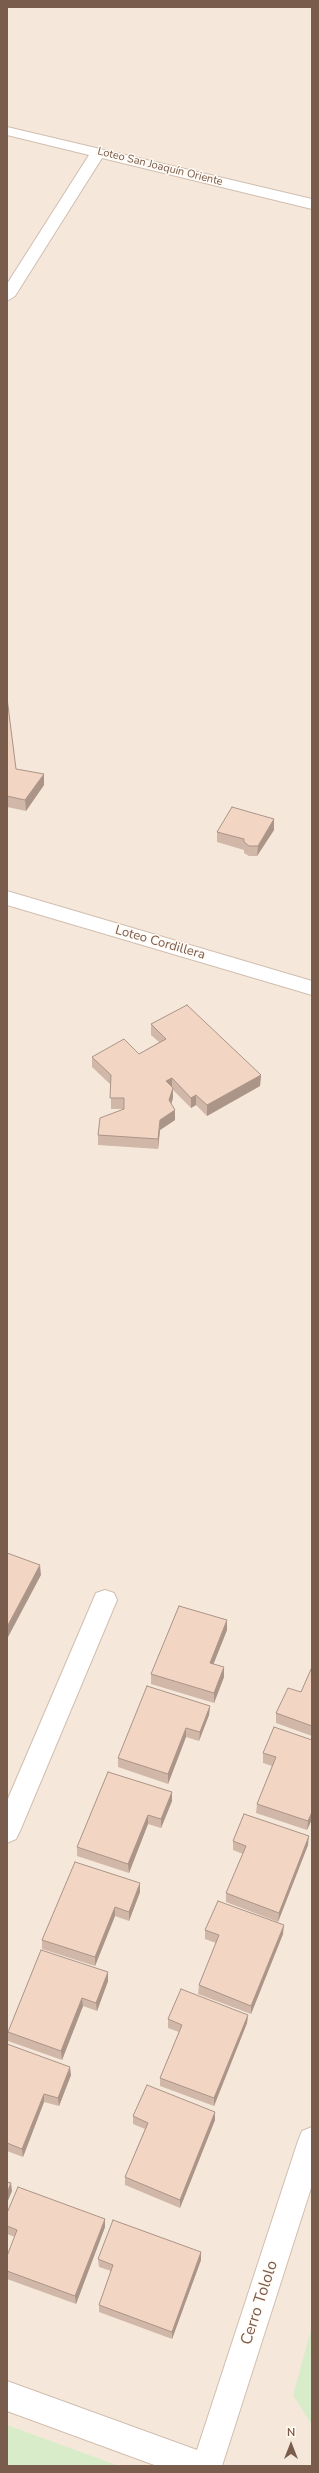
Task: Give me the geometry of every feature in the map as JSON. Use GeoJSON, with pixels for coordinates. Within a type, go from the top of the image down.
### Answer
{"type":"FeatureCollection","features":[{"type":"Feature","properties":{"kind":"street","name":"Loteo San Joaquín Oriente"},"geometry":{"type":"LineString","coordinates":[[7,132],[98,152],[312,204]]}},
{"type":"Feature","properties":{"kind":"street"},"geometry":{"type":"LineString","coordinates":[[7,296],[98,152]]}},
{"type":"Feature","properties":{"kind":"street","name":"Loteo Cordillera"},"geometry":{"type":"LineString","coordinates":[[7,898],[312,988]]}},
{"type":"Feature","properties":{"kind":"street"},"geometry":{"type":"LineString","coordinates":[[7,1831],[106,1600]]}},
{"type":"Feature","properties":{"kind":"street","name":"Cerro Tololo"},"geometry":{"type":"LineString","coordinates":[[207,2466],[312,2140]]}},
{"type":"Feature","properties":{"kind":"street"},"geometry":{"type":"LineString","coordinates":[[7,2396],[198,2466]]}},
{"type":"Feature","properties":{"kind":"shaded area"},"geometry":{"type":"Polygon","coordinates":[[[7,7],[312,7],[312,2466],[7,2466],[7,7]]]}},
{"type":"Feature","properties":{"kind":"green space"},"geometry":{"type":"Polygon","coordinates":[[[312,2327],[312,2425],[293,2395],[312,2327]]]}},
{"type":"Feature","properties":{"kind":"green space"},"geometry":{"type":"Polygon","coordinates":[[[7,2425],[119,2466],[7,2466],[7,2425]]]}},
{"type":"Feature","properties":{"kind":"building"},"geometry":{"type":"Polygon","coordinates":[[[7,698],[16,769],[44,774],[25,800],[7,796],[7,698]]]}},
{"type":"Feature","properties":{"kind":"building"},"geometry":{"type":"Polygon","coordinates":[[[232,807],[274,819],[258,846],[249,846],[244,842],[244,839],[217,832],[232,807]]]}},
{"type":"Feature","properties":{"kind":"building"},"geometry":{"type":"Polygon","coordinates":[[[187,1005],[261,1075],[207,1105],[196,1095],[191,1098],[172,1078],[166,1081],[173,1088],[169,1100],[175,1110],[160,1120],[158,1139],[98,1135],[100,1118],[124,1109],[124,1098],[110,1098],[111,1075],[92,1057],[124,1039],[139,1054],[166,1039],[151,1024],[187,1005]]]}},
{"type":"Feature","properties":{"kind":"building"},"geometry":{"type":"Polygon","coordinates":[[[7,1553],[40,1565],[7,1627],[7,1553]]]}},
{"type":"Feature","properties":{"kind":"building"},"geometry":{"type":"Polygon","coordinates":[[[179,1606],[227,1620],[210,1663],[224,1667],[214,1693],[151,1674],[179,1606]]]}},
{"type":"Feature","properties":{"kind":"building"},"geometry":{"type":"Polygon","coordinates":[[[312,1667],[312,1726],[276,1713],[288,1688],[301,1692],[312,1667]]]}},
{"type":"Feature","properties":{"kind":"building"},"geometry":{"type":"Polygon","coordinates":[[[147,1686],[210,1706],[200,1732],[186,1728],[168,1774],[118,1758],[147,1686]]]}},
{"type":"Feature","properties":{"kind":"building"},"geometry":{"type":"Polygon","coordinates":[[[274,1727],[312,1740],[312,1812],[308,1821],[257,1804],[276,1757],[263,1753],[274,1727]]]}},
{"type":"Feature","properties":{"kind":"building"},"geometry":{"type":"Polygon","coordinates":[[[108,1772],[172,1792],[161,1819],[148,1815],[128,1864],[77,1847],[108,1772]]]}},
{"type":"Feature","properties":{"kind":"building"},"geometry":{"type":"Polygon","coordinates":[[[244,1814],[309,1836],[279,1913],[226,1893],[246,1846],[233,1841],[244,1814]]]}},
{"type":"Feature","properties":{"kind":"building"},"geometry":{"type":"Polygon","coordinates":[[[75,1862],[140,1883],[129,1912],[115,1907],[95,1957],[42,1940],[75,1862]]]}},
{"type":"Feature","properties":{"kind":"building"},"geometry":{"type":"Polygon","coordinates":[[[218,1901],[284,1925],[251,2006],[199,1985],[219,1935],[205,1930],[218,1901]]]}},
{"type":"Feature","properties":{"kind":"building"},"geometry":{"type":"Polygon","coordinates":[[[41,1950],[108,1972],[96,2003],[82,1998],[61,2051],[8,2032],[41,1950]]]}},
{"type":"Feature","properties":{"kind":"building"},"geometry":{"type":"Polygon","coordinates":[[[181,1989],[248,2015],[214,2098],[160,2078],[182,2025],[168,2019],[181,1989]]]}},
{"type":"Feature","properties":{"kind":"building"},"geometry":{"type":"Polygon","coordinates":[[[7,2044],[70,2067],[58,2098],[44,2094],[22,2149],[7,2143],[7,2044]]]}},
{"type":"Feature","properties":{"kind":"building"},"geometry":{"type":"Polygon","coordinates":[[[147,2085],[215,2112],[180,2200],[125,2177],[148,2123],[133,2116],[147,2085]]]}},
{"type":"Feature","properties":{"kind":"building"},"geometry":{"type":"Polygon","coordinates":[[[7,2182],[11,2183],[7,2193],[7,2182]]]}},
{"type":"Feature","properties":{"kind":"building"},"geometry":{"type":"Polygon","coordinates":[[[18,2187],[105,2219],[75,2296],[7,2271],[7,2256],[17,2230],[7,2226],[7,2213],[18,2187]]]}},
{"type":"Feature","properties":{"kind":"building"},"geometry":{"type":"Polygon","coordinates":[[[113,2220],[201,2252],[172,2332],[99,2305],[113,2265],[98,2259],[113,2220]]]}}]}
